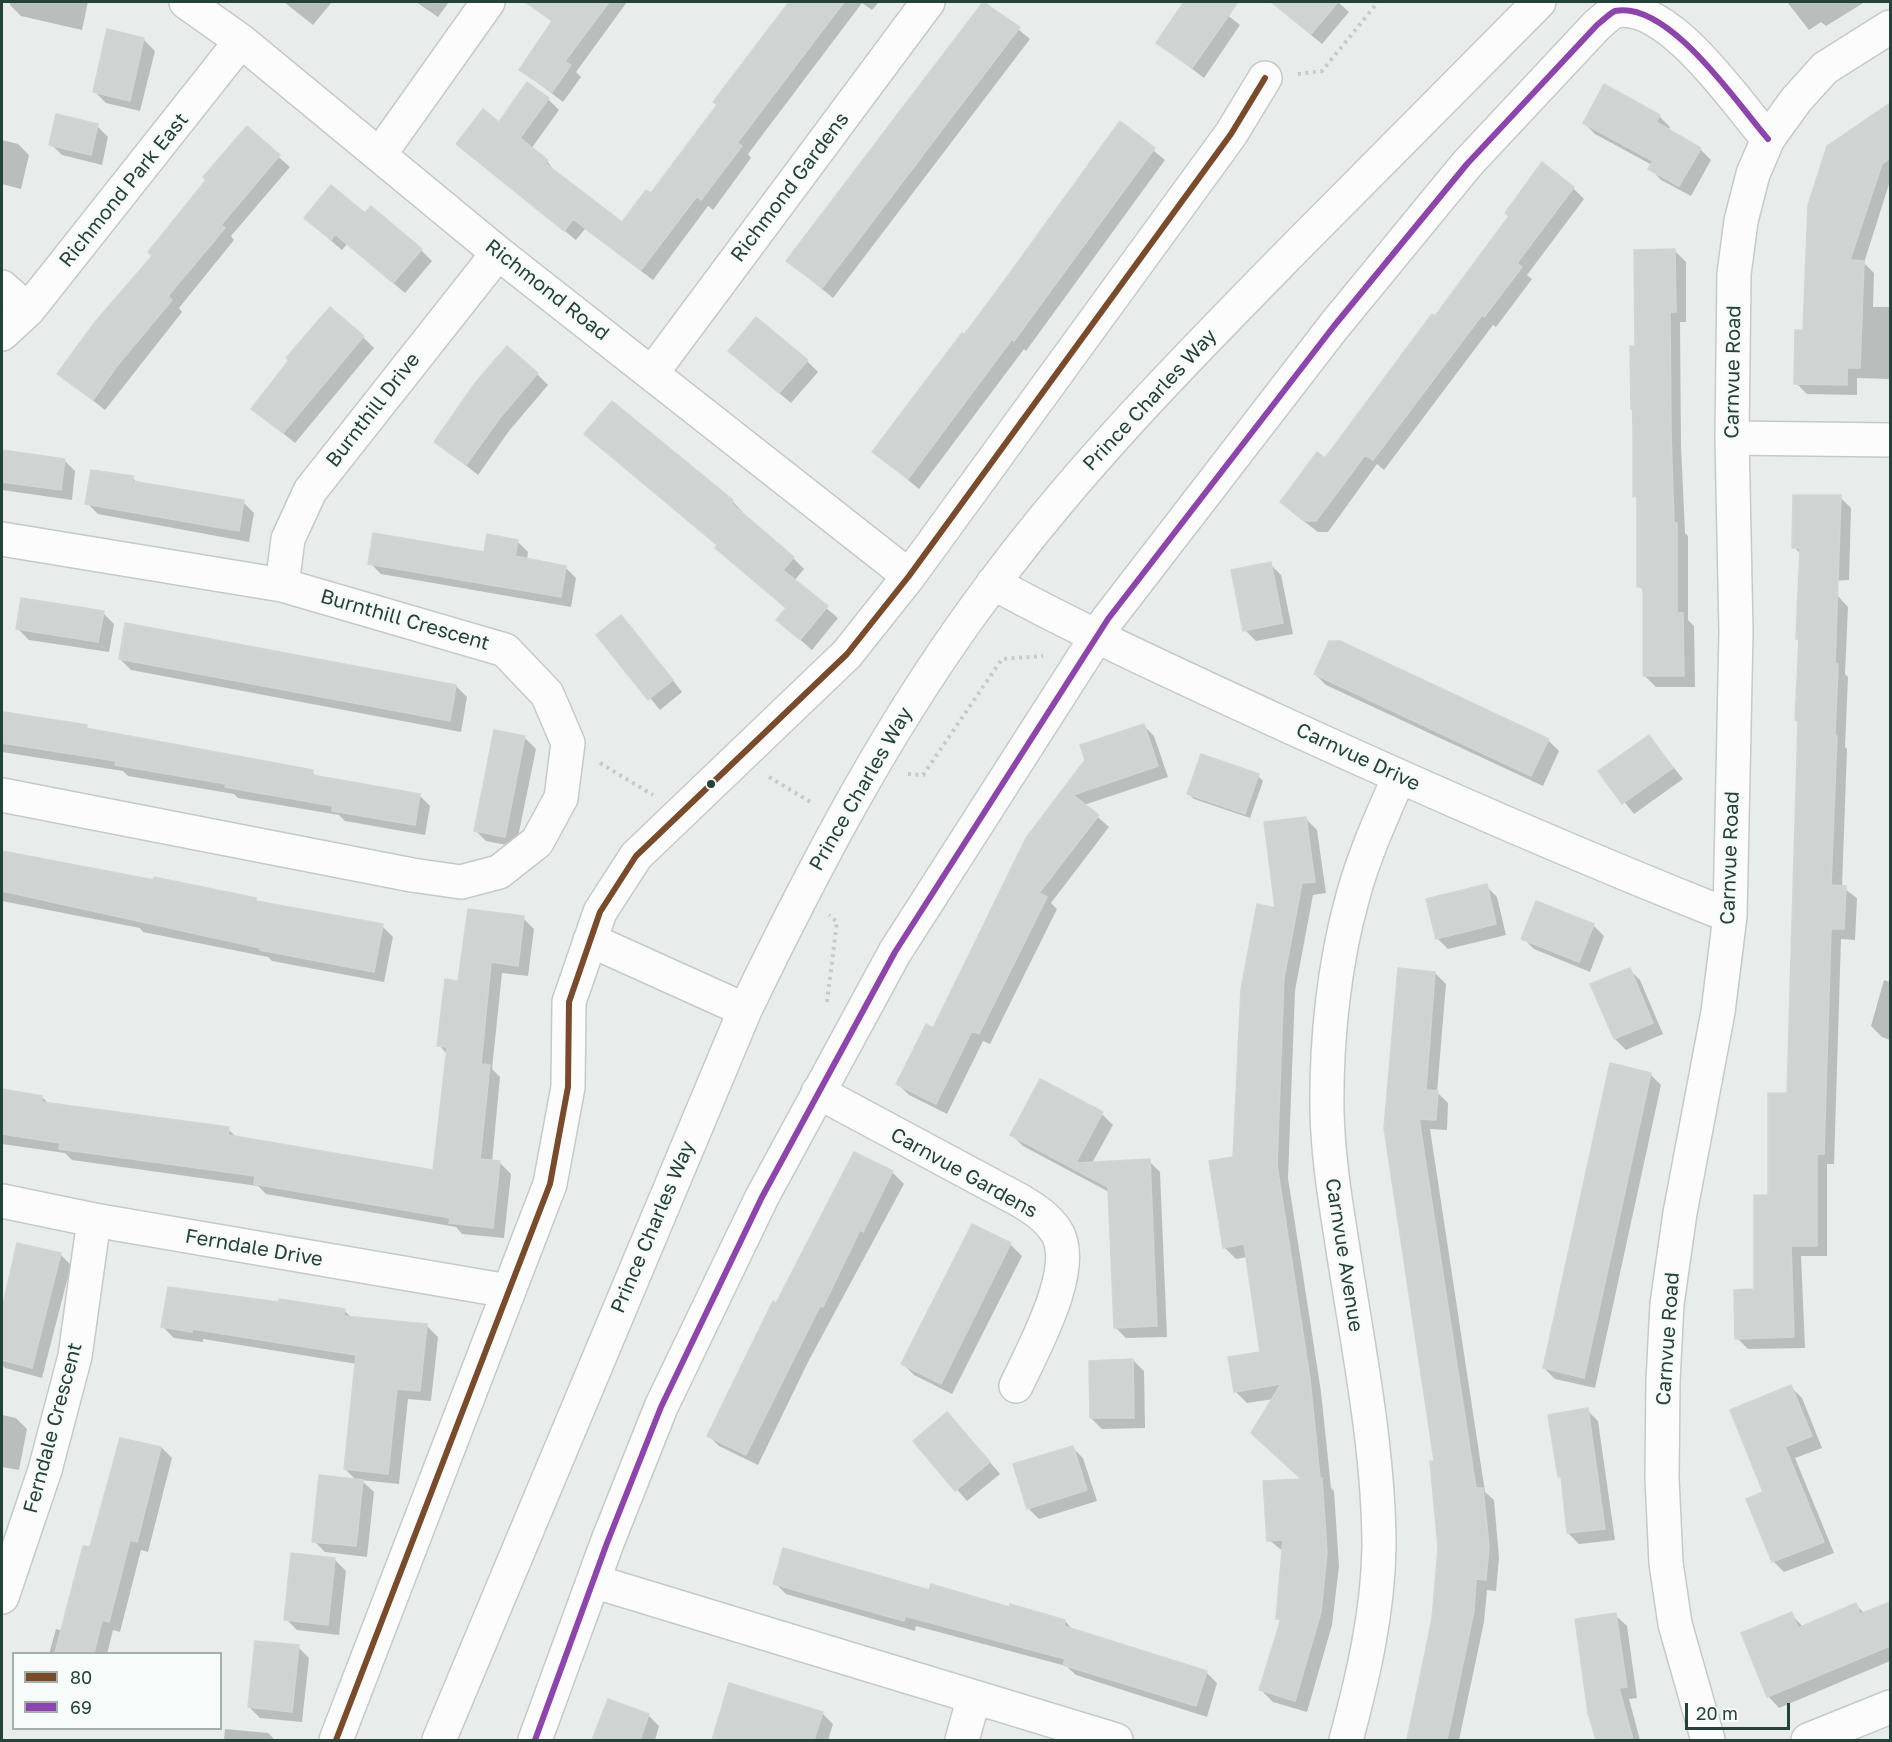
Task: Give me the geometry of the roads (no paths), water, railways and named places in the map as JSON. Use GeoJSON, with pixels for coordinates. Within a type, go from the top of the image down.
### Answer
{"type":"FeatureCollection","features":[{"type":"Feature","properties":{"kind":"street","name":"Richmond Road"},"geometry":{"type":"LineString","coordinates":[[186,2],[241,41],[498,253],[909,576]]}},
{"type":"Feature","properties":{"kind":"street"},"geometry":{"type":"LineString","coordinates":[[380,154],[489,2]]}},
{"type":"Feature","properties":{"kind":"street","name":"Richmond Gardens"},"geometry":{"type":"LineString","coordinates":[[652,373],[928,2]]}},
{"type":"Feature","properties":{"kind":"street","name":"Prince Charles Way"},"geometry":{"type":"LineString","coordinates":[[439,1740],[745,1010],[801,893],[840,821],[926,678],[993,583],[1093,460],[1203,342],[1539,2]]}},
{"type":"Feature","properties":{"kind":"street"},"geometry":{"type":"LineString","coordinates":[[535,1740],[593,1581],[661,1407],[762,1197],[895,952],[1096,636],[1334,326],[1467,164],[1597,25],[1616,11],[1634,9],[1655,13],[1676,28],[1768,139]]}},
{"type":"Feature","properties":{"kind":"street","name":"Carnvue Road"},"geometry":{"type":"LineString","coordinates":[[1708,1740],[1675,1624],[1666,1563],[1662,1478],[1663,1381],[1667,1304],[1680,1213],[1718,1012],[1730,916],[1736,632],[1732,438],[1734,274],[1741,221],[1753,174],[1768,139],[1796,100],[1825,68],[1890,27]]}},
{"type":"Feature","properties":{"kind":"street","name":"Richmond Park East"},"geometry":{"type":"LineString","coordinates":[[2,334],[28,309],[241,41]]}},
{"type":"Feature","properties":{"kind":"street"},"geometry":{"type":"LineString","coordinates":[[336,1740],[550,1184],[568,1088],[569,1002],[600,912],[636,856],[847,654],[909,576],[1231,134],[1265,78]]}},
{"type":"Feature","properties":{"kind":"street","name":"Burnthill Drive"},"geometry":{"type":"LineString","coordinates":[[282,585],[288,539],[310,491],[498,253]]}},
{"type":"Feature","properties":{"kind":"street"},"geometry":{"type":"LineString","coordinates":[[2,287],[28,309]]}},
{"type":"Feature","properties":{"kind":"street"},"geometry":{"type":"LineString","coordinates":[[1732,438],[1890,440]]}},
{"type":"Feature","properties":{"kind":"street","name":"Burnthill Crescent"},"geometry":{"type":"LineString","coordinates":[[2,539],[282,585],[505,650],[547,694],[568,743],[561,798],[537,842],[499,872],[462,882],[412,875],[2,795]]}},
{"type":"Feature","properties":{"kind":"street","name":"Carnvue Drive"},"geometry":{"type":"LineString","coordinates":[[993,583],[1096,636],[1400,777],[1590,860],[1730,916]]}},
{"type":"Feature","properties":{"kind":"street","name":"Carnvue Avenue"},"geometry":{"type":"LineString","coordinates":[[1346,1740],[1374,1613],[1378,1547],[1376,1485],[1330,1168],[1327,1110],[1338,960],[1353,895],[1375,831],[1400,777]]}},
{"type":"Feature","properties":{"kind":"street"},"geometry":{"type":"LineString","coordinates":[[590,940],[745,1010]]}},
{"type":"Feature","properties":{"kind":"street","name":"Carnvue Gardens"},"geometry":{"type":"LineString","coordinates":[[818,1092],[1021,1201],[1040,1213],[1057,1232],[1063,1259],[1059,1287],[1016,1386]]}},
{"type":"Feature","properties":{"kind":"street","name":"Ferndale Drive"},"geometry":{"type":"LineString","coordinates":[[2,1201],[94,1220],[508,1291]]}},
{"type":"Feature","properties":{"kind":"street","name":"Ferndale Crescent"},"geometry":{"type":"LineString","coordinates":[[2,1597],[14,1522],[45,1470],[75,1356],[94,1220]]}},
{"type":"Feature","properties":{"kind":"street"},"geometry":{"type":"LineString","coordinates":[[593,1581],[1116,1740]]}},
{"type":"Feature","properties":{"kind":"street"},"geometry":{"type":"LineString","coordinates":[[962,1740],[974,1697]]}},
{"type":"Feature","properties":{"kind":"street"},"geometry":{"type":"LineString","coordinates":[[1808,1740],[1890,1707]]}}]}
